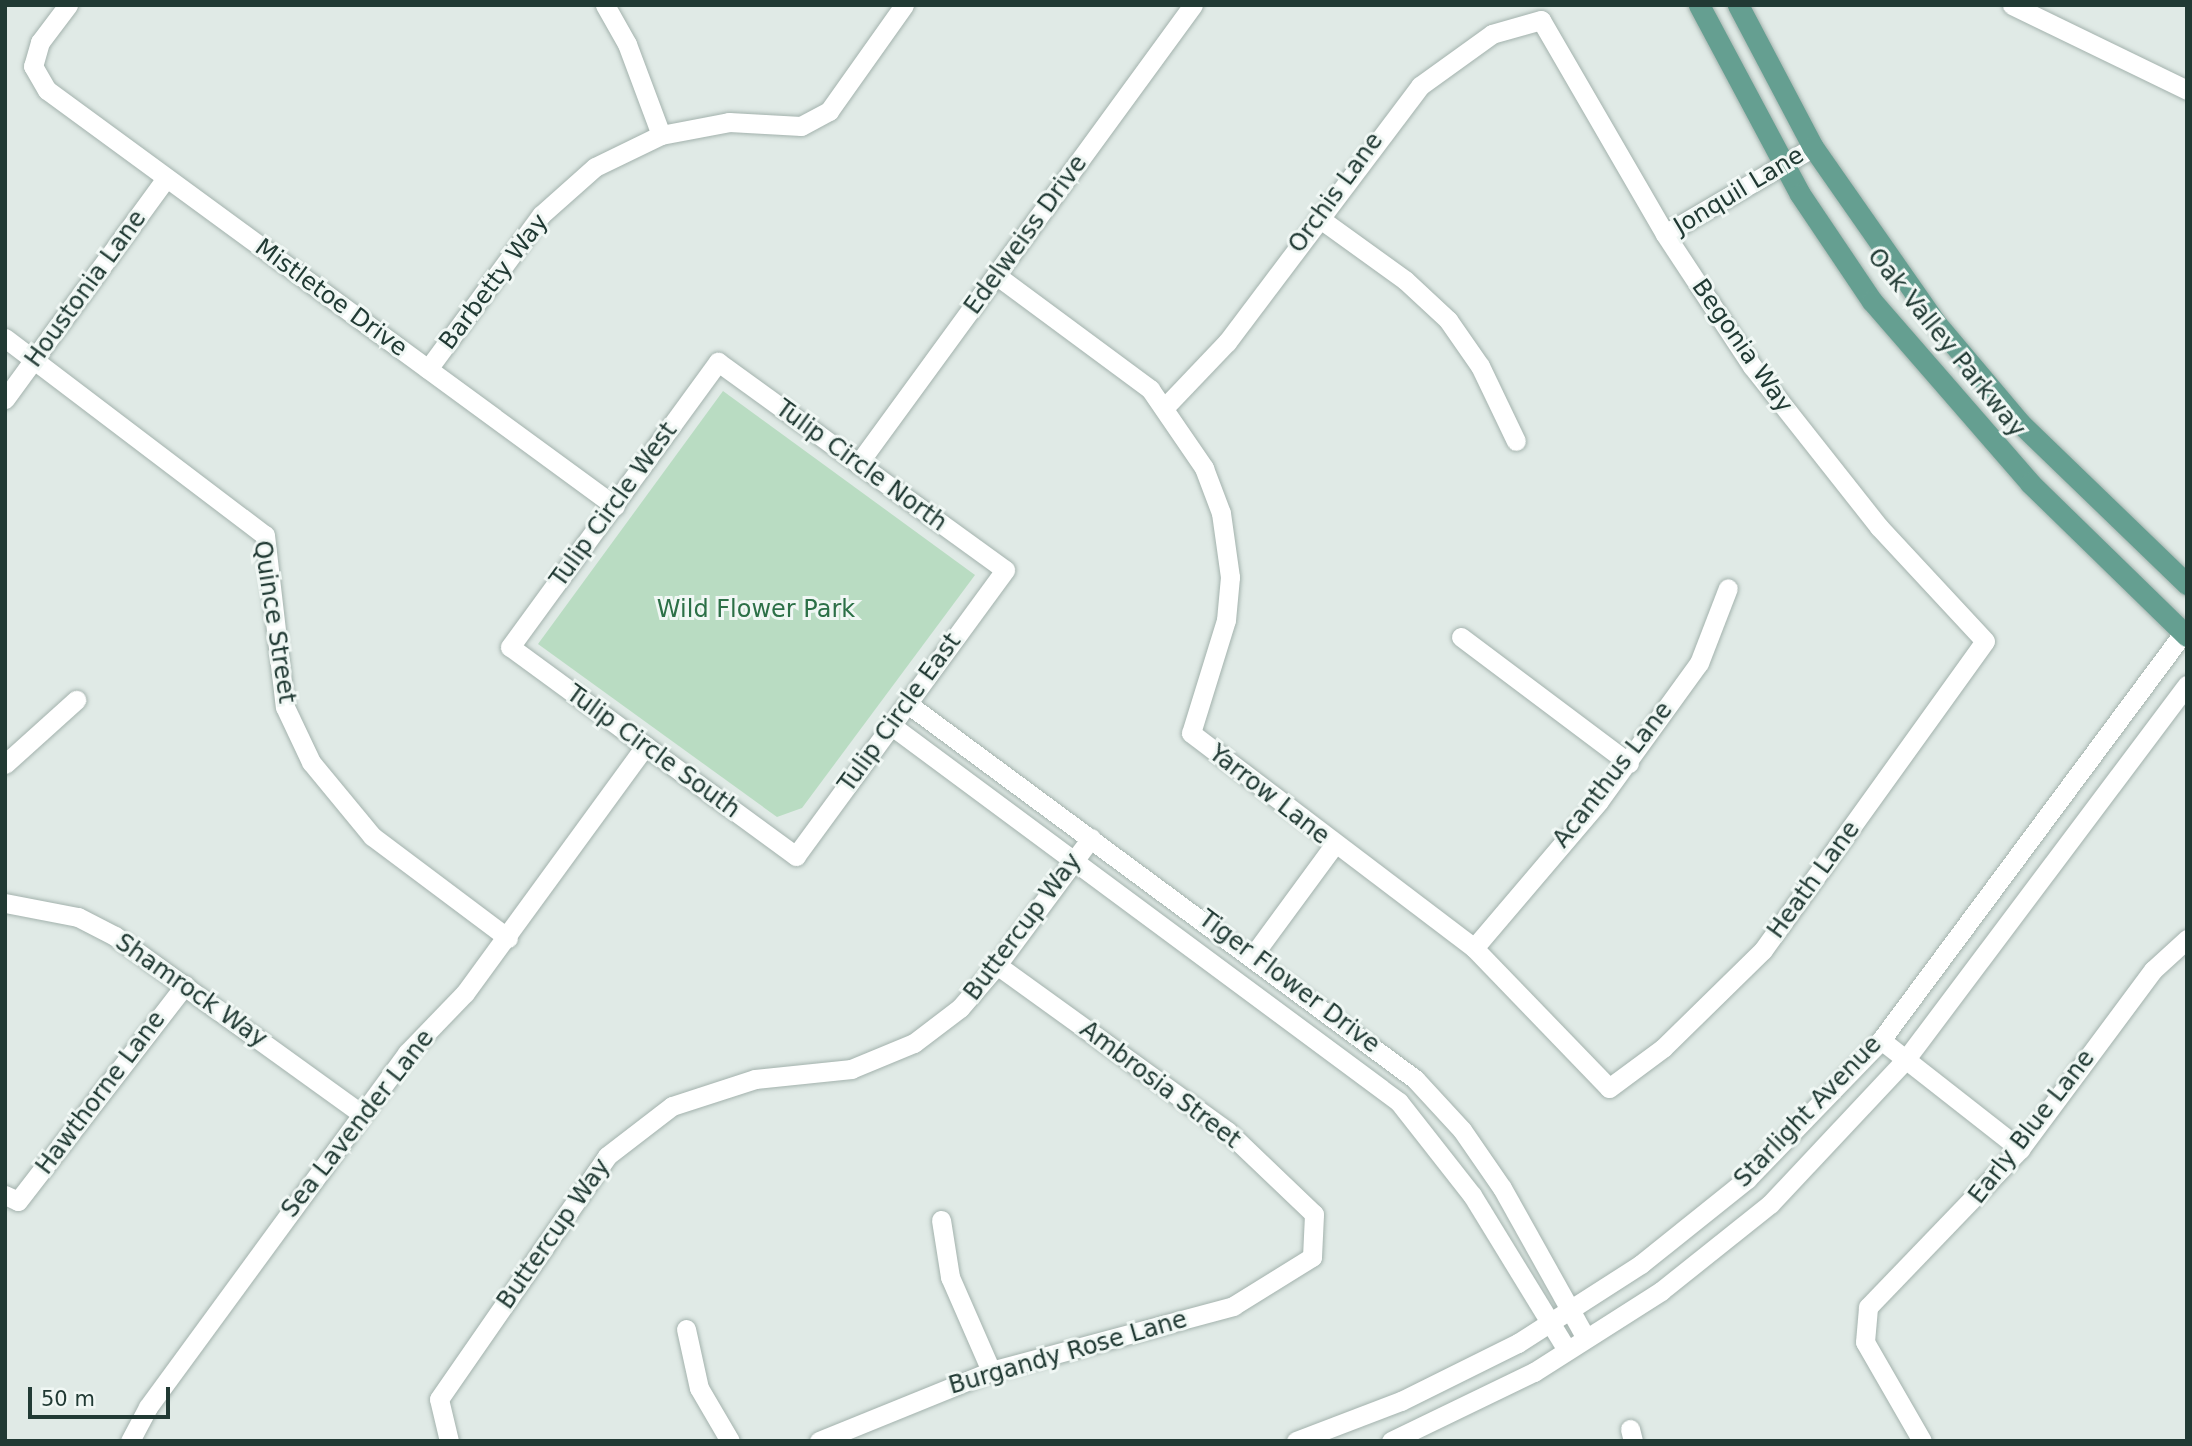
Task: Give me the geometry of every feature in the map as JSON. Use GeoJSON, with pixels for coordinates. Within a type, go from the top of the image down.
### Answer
{"type":"FeatureCollection","features":[{"type":"Feature","properties":{"kind":"main road","name":"Oak Valley Parkway"},"geometry":{"type":"LineString","coordinates":[[1699,5],[1784,164],[1872,301],[1963,411],[2186,632]]}},
{"type":"Feature","properties":{"kind":"main road","name":"Oak Valley Parkway"},"geometry":{"type":"LineString","coordinates":[[1738,5],[1813,147],[1928,313],[2020,423],[2187,584]]}},
{"type":"Feature","properties":{"kind":"street","name":"Mistletoe Drive"},"geometry":{"type":"LineString","coordinates":[[68,5],[40,42],[33,66],[47,90],[615,506]]}},
{"type":"Feature","properties":{"kind":"street"},"geometry":{"type":"LineString","coordinates":[[606,5],[627,44],[661,135]]}},
{"type":"Feature","properties":{"kind":"street","name":"Barbetty Way"},"geometry":{"type":"LineString","coordinates":[[428,369],[541,215],[595,167],[661,135],[729,122],[810,121],[828,111],[904,5]]}},
{"type":"Feature","properties":{"kind":"street","name":"Edelweiss Drive"},"geometry":{"type":"LineString","coordinates":[[858,464],[1193,5]]}},
{"type":"Feature","properties":{"kind":"street"},"geometry":{"type":"LineString","coordinates":[[2012,5],[2187,90]]}},
{"type":"Feature","properties":{"kind":"street","name":"Orchis Lane"},"geometry":{"type":"LineString","coordinates":[[1164,407],[1227,341],[1420,86],[1492,34],[1541,20]]}},
{"type":"Feature","properties":{"kind":"street","name":"Begonia Way"},"geometry":{"type":"LineString","coordinates":[[1541,20],[1665,234],[1752,366],[1835,474],[1986,640]]}},
{"type":"Feature","properties":{"kind":"street","name":"Jonquil Lane"},"geometry":{"type":"LineString","coordinates":[[1665,234],[1813,147]]}},
{"type":"Feature","properties":{"kind":"street","name":"Houstonia Lane"},"geometry":{"type":"LineString","coordinates":[[5,399],[166,178]]}},
{"type":"Feature","properties":{"kind":"street"},"geometry":{"type":"LineString","coordinates":[[1319,218],[1405,280],[1448,320],[1480,366],[1516,441]]}},
{"type":"Feature","properties":{"kind":"street","name":"Yarrow Lane"},"geometry":{"type":"LineString","coordinates":[[996,275],[1133,375],[1164,407],[1204,468],[1228,555],[1226,620],[1191,733],[1334,845],[1474,948],[1609,1088]]}},
{"type":"Feature","properties":{"kind":"street","name":"Quince Street"},"geometry":{"type":"LineString","coordinates":[[5,338],[265,535],[285,707],[311,762],[372,836],[508,938]]}},
{"type":"Feature","properties":{"kind":"street","name":"Tulip Circle North"},"geometry":{"type":"LineString","coordinates":[[718,362],[1004,570]]}},
{"type":"Feature","properties":{"kind":"street","name":"Tulip Circle West"},"geometry":{"type":"LineString","coordinates":[[510,647],[718,362]]}},
{"type":"Feature","properties":{"kind":"street","name":"Tulip Circle East"},"geometry":{"type":"LineString","coordinates":[[796,856],[1004,570]]}},
{"type":"Feature","properties":{"kind":"street","name":"Acanthus Lane"},"geometry":{"type":"LineString","coordinates":[[1474,948],[1629,763],[1699,663],[1728,588]]}},
{"type":"Feature","properties":{"kind":"street","name":"Starlight Avenue"},"geometry":{"type":"LineString","coordinates":[[1296,1441],[1401,1401],[1550,1322],[1641,1264],[1747,1179],[1881,1040],[2186,632]]}},
{"type":"Feature","properties":{"kind":"street"},"geometry":{"type":"LineString","coordinates":[[1461,638],[1629,763]]}},
{"type":"Feature","properties":{"kind":"street","name":"Heath Lane"},"geometry":{"type":"LineString","coordinates":[[1609,1088],[1706,1009],[1763,950],[1986,640]]}},
{"type":"Feature","properties":{"kind":"street","name":"Tulip Circle South"},"geometry":{"type":"LineString","coordinates":[[510,647],[796,856]]}},
{"type":"Feature","properties":{"kind":"street","name":"Starlight Avenue"},"geometry":{"type":"LineString","coordinates":[[1391,1441],[1567,1350],[1661,1291],[1770,1204],[1906,1059],[2187,685]]}},
{"type":"Feature","properties":{"kind":"street"},"geometry":{"type":"LineString","coordinates":[[5,764],[76,700]]}},
{"type":"Feature","properties":{"kind":"street","name":"Tiger Flower Drive"},"geometry":{"type":"LineString","coordinates":[[908,704],[1373,1042],[1462,1130],[1586,1338]]}},
{"type":"Feature","properties":{"kind":"street","name":"Tiger Flower Drive"},"geometry":{"type":"LineString","coordinates":[[892,726],[1075,859],[1399,1102],[1472,1195],[1567,1350]]}},
{"type":"Feature","properties":{"kind":"street","name":"Sea Lavender Lane"},"geometry":{"type":"LineString","coordinates":[[130,1441],[148,1406],[362,1114],[508,938],[645,747]]}},
{"type":"Feature","properties":{"kind":"street","name":"Buttercup Way"},"geometry":{"type":"LineString","coordinates":[[446,1438],[439,1399],[607,1156],[672,1106],[755,1079],[851,1069],[914,1043],[960,1008],[997,965],[1091,838]]}},
{"type":"Feature","properties":{"kind":"street"},"geometry":{"type":"LineString","coordinates":[[1254,954],[1334,845]]}},
{"type":"Feature","properties":{"kind":"street","name":"Shamrock Way"},"geometry":{"type":"LineString","coordinates":[[5,903],[78,917],[185,985],[362,1114]]}},
{"type":"Feature","properties":{"kind":"street","name":"Early Blue Lane"},"geometry":{"type":"LineString","coordinates":[[1922,1441],[1864,1342],[1868,1307],[2020,1149],[2152,970],[2187,939]]}},
{"type":"Feature","properties":{"kind":"street","name":"Ambrosia Street"},"geometry":{"type":"LineString","coordinates":[[997,965],[1227,1131],[1314,1214],[1312,1257]]}},
{"type":"Feature","properties":{"kind":"street","name":"Hawthorne Lane"},"geometry":{"type":"LineString","coordinates":[[12,1198],[185,985]]}},
{"type":"Feature","properties":{"kind":"street"},"geometry":{"type":"LineString","coordinates":[[1881,1040],[2020,1149]]}},
{"type":"Feature","properties":{"kind":"street"},"geometry":{"type":"LineString","coordinates":[[942,1220],[950,1277],[991,1371]]}},
{"type":"Feature","properties":{"kind":"street","name":"Burgandy Rose Lane"},"geometry":{"type":"LineString","coordinates":[[819,1441],[991,1371],[1233,1306],[1312,1257]]}},
{"type":"Feature","properties":{"kind":"street"},"geometry":{"type":"LineString","coordinates":[[686,1329],[699,1388],[730,1441]]}},
{"type":"Feature","properties":{"kind":"green space","name":"Wild Flower Park"},"geometry":{"type":"Polygon","coordinates":[[[723,391],[975,575],[802,808],[777,817],[538,644],[723,391]]]}}]}
